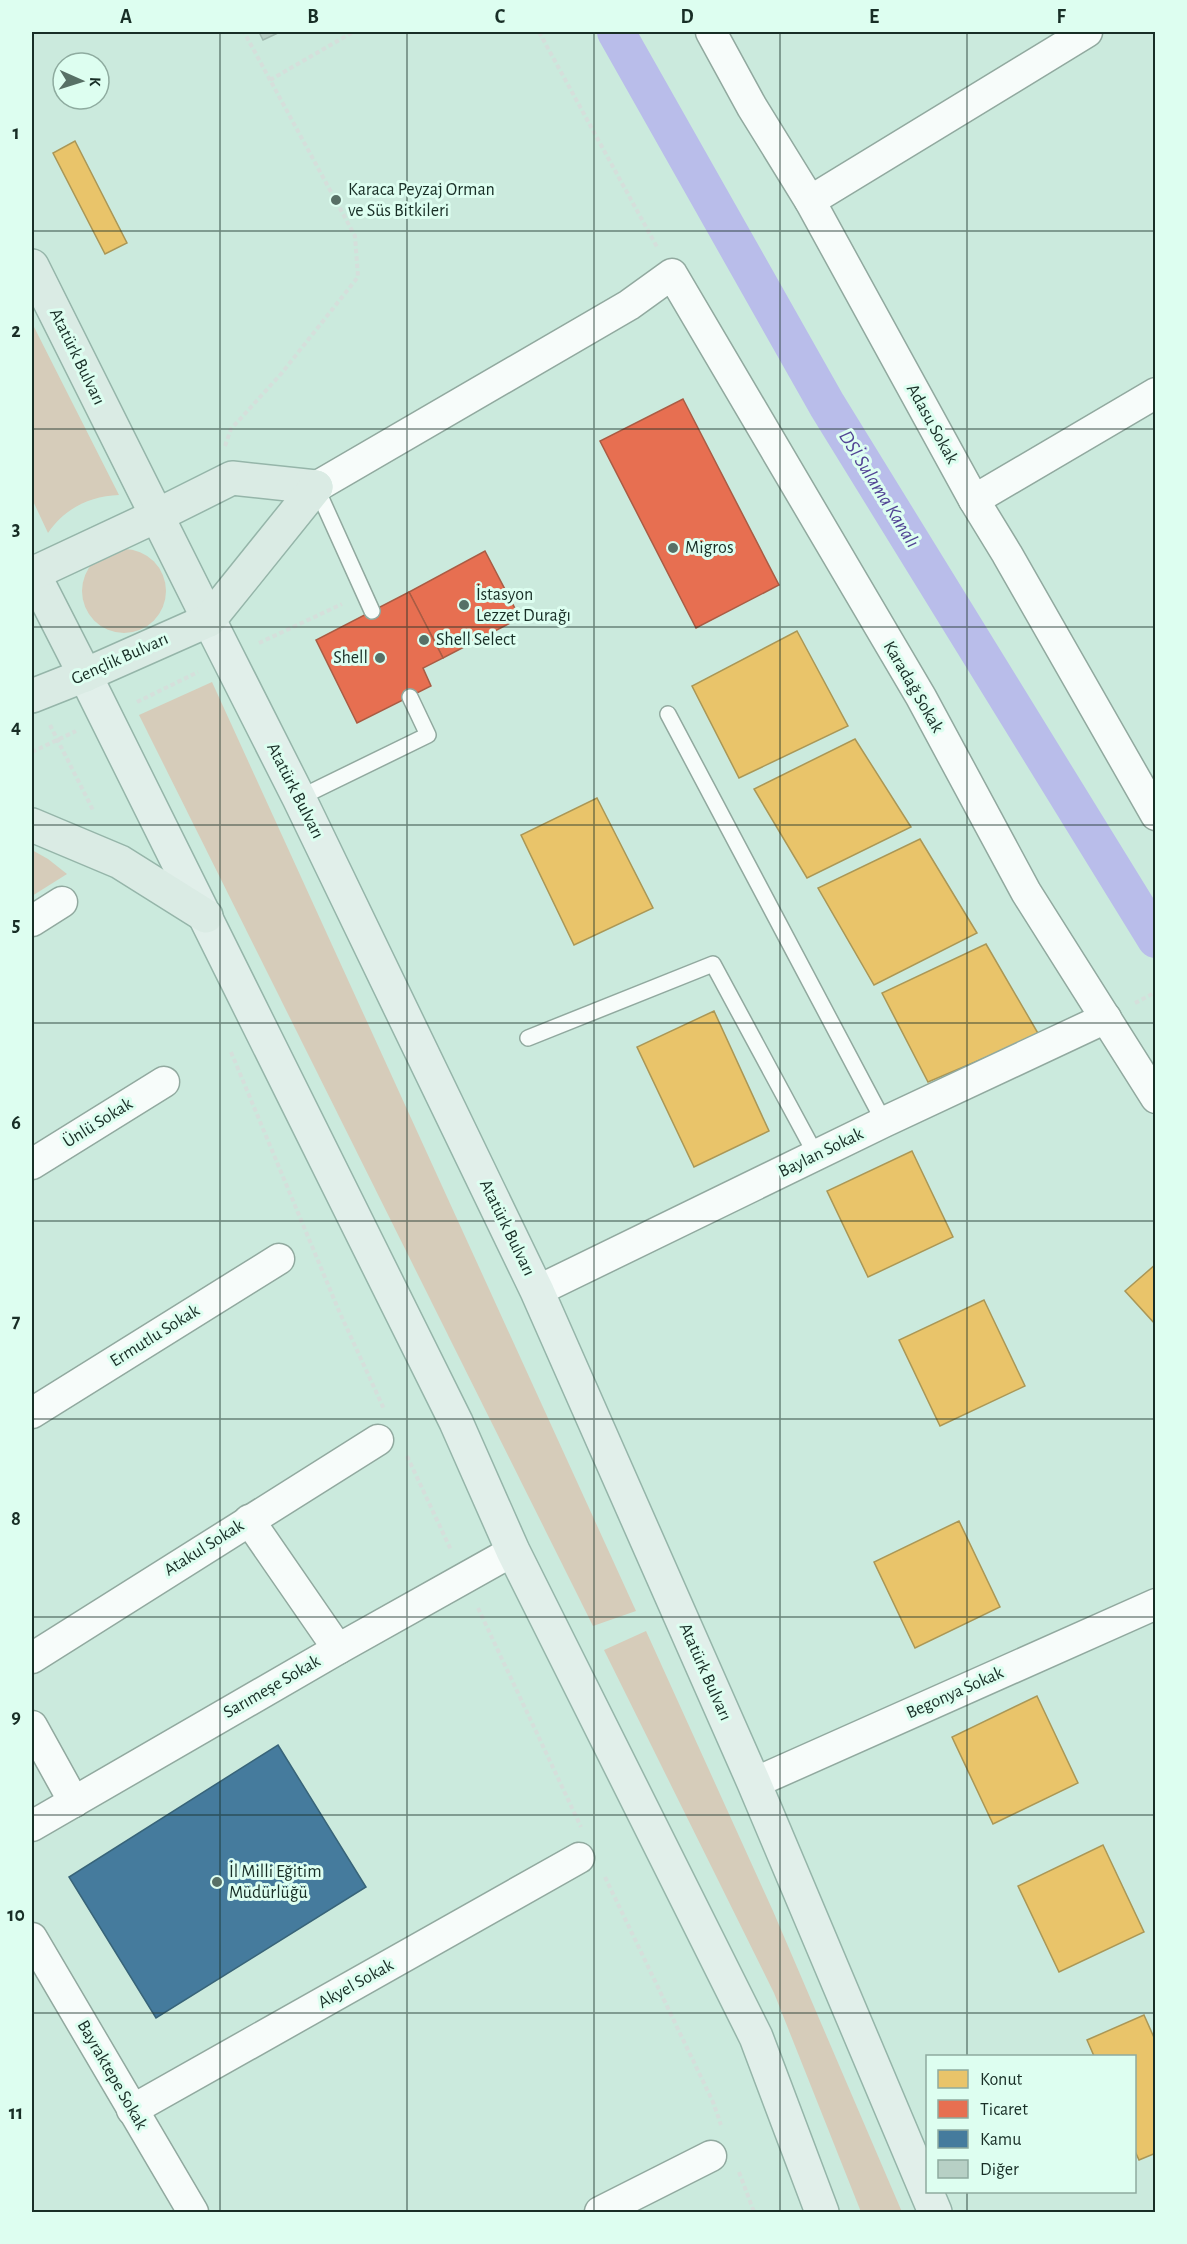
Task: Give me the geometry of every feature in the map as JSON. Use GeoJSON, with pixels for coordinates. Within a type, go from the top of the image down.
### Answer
{"type":"FeatureCollection","features":[{"type":"Feature","properties":{"kind":"highway","name":"Atatürk Bulvarı"},"geometry":{"type":"LineString","coordinates":[[32,266],[209,620]]}},
{"type":"Feature","properties":{"kind":"highway"},"geometry":{"type":"LineString","coordinates":[[86,675],[32,573],[232,478],[316,487]]}},
{"type":"Feature","properties":{"kind":"highway"},"geometry":{"type":"LineString","coordinates":[[209,620],[316,487]]}},
{"type":"Feature","properties":{"kind":"highway","name":"Gençlik Bulvarı"},"geometry":{"type":"LineString","coordinates":[[34,695],[86,675],[209,620]]}},
{"type":"Feature","properties":{"kind":"highway"},"geometry":{"type":"LineString","coordinates":[[32,825],[120,862],[206,916]]}},
{"type":"Feature","properties":{"kind":"main road","name":"Atatürk Bulvarı"},"geometry":{"type":"LineString","coordinates":[[209,620],[299,798],[537,1291],[754,1783],[926,2191]]}},
{"type":"Feature","properties":{"kind":"main road"},"geometry":{"type":"LineString","coordinates":[[86,675],[456,1422],[513,1551],[756,2037],[822,2212]]}},
{"type":"Feature","properties":{"kind":"main road","name":"Atatürk Bulvarı"},"geometry":{"type":"LineString","coordinates":[[927,2193],[935,2212]]}},
{"type":"Feature","properties":{"kind":"street","name":"Adasu Sokak"},"geometry":{"type":"LineString","coordinates":[[711,32],[752,107],[810,201],[974,500],[1013,564],[1155,815]]}},
{"type":"Feature","properties":{"kind":"street"},"geometry":{"type":"LineString","coordinates":[[810,201],[1087,32]]}},
{"type":"Feature","properties":{"kind":"street"},"geometry":{"type":"LineString","coordinates":[[316,487],[619,311],[672,274]]}},
{"type":"Feature","properties":{"kind":"street","name":"Karadağ Sokak"},"geometry":{"type":"LineString","coordinates":[[672,274],[921,697],[1026,892],[1155,1098]]}},
{"type":"Feature","properties":{"kind":"street"},"geometry":{"type":"LineString","coordinates":[[974,500],[1155,393]]}},
{"type":"Feature","properties":{"kind":"street"},"geometry":{"type":"LineString","coordinates":[[32,921],[62,902]]}},
{"type":"Feature","properties":{"kind":"street","name":"Baylan Sokak"},"geometry":{"type":"LineString","coordinates":[[537,1291],[884,1122],[1106,1018]]}},
{"type":"Feature","properties":{"kind":"street","name":"Ünlü Sokak"},"geometry":{"type":"LineString","coordinates":[[32,1164],[164,1082]]}},
{"type":"Feature","properties":{"kind":"street","name":"Ermutlu Sokak"},"geometry":{"type":"LineString","coordinates":[[32,1413],[279,1259]]}},
{"type":"Feature","properties":{"kind":"street","name":"Atakul Sokak"},"geometry":{"type":"LineString","coordinates":[[32,1658],[378,1440]]}},
{"type":"Feature","properties":{"kind":"street"},"geometry":{"type":"LineString","coordinates":[[249,1520],[338,1649]]}},
{"type":"Feature","properties":{"kind":"street","name":"Sarımeşe Sokak"},"geometry":{"type":"LineString","coordinates":[[32,1826],[513,1551]]}},
{"type":"Feature","properties":{"kind":"street","name":"Begonya Sokak"},"geometry":{"type":"LineString","coordinates":[[754,1783],[1155,1604]]}},
{"type":"Feature","properties":{"kind":"street"},"geometry":{"type":"LineString","coordinates":[[32,1726],[74,1802]]}},
{"type":"Feature","properties":{"kind":"street","name":"Akyel Sokak"},"geometry":{"type":"LineString","coordinates":[[132,2110],[579,1858]]}},
{"type":"Feature","properties":{"kind":"street","name":"Bayraktepe Sokak"},"geometry":{"type":"LineString","coordinates":[[32,1938],[193,2212]]}},
{"type":"Feature","properties":{"kind":"street"},"geometry":{"type":"LineString","coordinates":[[600,2212],[711,2156]]}},
{"type":"Feature","properties":{"kind":"lane"},"geometry":{"type":"LineString","coordinates":[[316,487],[372,611]]}},
{"type":"Feature","properties":{"kind":"lane"},"geometry":{"type":"LineString","coordinates":[[299,798],[428,735],[410,697]]}},
{"type":"Feature","properties":{"kind":"lane"},"geometry":{"type":"LineString","coordinates":[[669,714],[884,1122]]}},
{"type":"Feature","properties":{"kind":"lane"},"geometry":{"type":"LineString","coordinates":[[528,1038],[713,964],[816,1155]]}},
{"type":"Feature","properties":{"kind":"path"},"geometry":{"type":"LineString","coordinates":[[232,478],[225,445],[231,429],[281,374],[358,277],[354,236],[244,32]]}},
{"type":"Feature","properties":{"kind":"path"},"geometry":{"type":"LineString","coordinates":[[270,80],[353,32]]}},
{"type":"Feature","properties":{"kind":"path"},"geometry":{"type":"LineString","coordinates":[[539,32],[672,274]]}},
{"type":"Feature","properties":{"kind":"path"},"geometry":{"type":"LineString","coordinates":[[34,695],[120,862]]}},
{"type":"Feature","properties":{"kind":"shaded area"},"geometry":{"type":"Polygon","coordinates":[[[32,323],[119,495],[98,498],[79,505],[62,517],[48,533],[32,499],[32,323]]]}},
{"type":"Feature","properties":{"kind":"shaded area"},"geometry":{"type":"Polygon","coordinates":[[[124,549],[140,552],[159,568],[166,591],[163,607],[147,626],[124,633],[108,630],[89,614],[82,591],[85,575],[101,556],[124,549]]]}},
{"type":"Feature","properties":{"kind":"shaded area"},"geometry":{"type":"Polygon","coordinates":[[[212,682],[636,1611],[593,1626],[139,715],[212,682]]]}},
{"type":"Feature","properties":{"kind":"shaded area"},"geometry":{"type":"Polygon","coordinates":[[[32,850],[67,874],[32,896],[32,850]]]}},
{"type":"Feature","properties":{"kind":"shaded area"},"geometry":{"type":"Polygon","coordinates":[[[646,1631],[773,1911],[902,2212],[861,2212],[774,1993],[604,1650],[646,1631]]]}},
{"type":"Feature","properties":{"kind":"building: Konut"},"geometry":{"type":"Polygon","coordinates":[[[75,141],[127,243],[105,254],[53,153],[75,141]]]}},
{"type":"Feature","properties":{"kind":"building: Konut"},"geometry":{"type":"Polygon","coordinates":[[[797,631],[848,726],[739,778],[692,686],[797,631]]]}},
{"type":"Feature","properties":{"kind":"building: Konut"},"geometry":{"type":"Polygon","coordinates":[[[855,739],[911,827],[807,878],[754,789],[855,739]]]}},
{"type":"Feature","properties":{"kind":"building: Konut"},"geometry":{"type":"Polygon","coordinates":[[[597,798],[653,908],[574,945],[521,835],[597,798]]]}},
{"type":"Feature","properties":{"kind":"building: Konut"},"geometry":{"type":"Polygon","coordinates":[[[920,839],[977,933],[874,985],[818,888],[920,839]]]}},
{"type":"Feature","properties":{"kind":"building: Konut"},"geometry":{"type":"Polygon","coordinates":[[[986,944],[1039,1035],[928,1082],[882,993],[986,944]]]}},
{"type":"Feature","properties":{"kind":"building: Konut"},"geometry":{"type":"Polygon","coordinates":[[[714,1011],[769,1131],[694,1167],[637,1047],[714,1011]]]}},
{"type":"Feature","properties":{"kind":"building: Konut"},"geometry":{"type":"Polygon","coordinates":[[[912,1151],[953,1237],[868,1277],[827,1191],[912,1151]]]}},
{"type":"Feature","properties":{"kind":"building: Konut"},"geometry":{"type":"Polygon","coordinates":[[[1156,1264],[1156,1325],[1125,1291],[1156,1264]]]}},
{"type":"Feature","properties":{"kind":"building: Konut"},"geometry":{"type":"Polygon","coordinates":[[[984,1300],[1025,1386],[940,1426],[899,1340],[984,1300]]]}},
{"type":"Feature","properties":{"kind":"building: Konut"},"geometry":{"type":"Polygon","coordinates":[[[959,1521],[1000,1607],[915,1648],[874,1562],[959,1521]]]}},
{"type":"Feature","properties":{"kind":"building: Konut"},"geometry":{"type":"Polygon","coordinates":[[[1037,1696],[1078,1783],[993,1824],[952,1737],[1037,1696]]]}},
{"type":"Feature","properties":{"kind":"building: Konut"},"geometry":{"type":"Polygon","coordinates":[[[1103,1845],[1144,1932],[1059,1972],[1018,1886],[1103,1845]]]}},
{"type":"Feature","properties":{"kind":"building: Konut"},"geometry":{"type":"Polygon","coordinates":[[[1144,2015],[1156,2042],[1156,2153],[1139,2160],[1136,2153],[1136,2055],[1094,2055],[1087,2040],[1144,2015]]]}},
{"type":"Feature","properties":{"kind":"building: Ticaret"},"geometry":{"type":"Polygon","coordinates":[[[683,399],[779,585],[696,628],[600,441],[683,399]]]}},
{"type":"Feature","properties":{"kind":"building: Ticaret","name":"İstasyon Lezzet Durağı"},"geometry":{"type":"Polygon","coordinates":[[[485,551],[520,618],[443,658],[409,592],[485,551]]]}},
{"type":"Feature","properties":{"kind":"building: Ticaret"},"geometry":{"type":"Polygon","coordinates":[[[409,592],[443,658],[423,668],[431,686],[357,723],[316,640],[409,592]]]}},
{"type":"Feature","properties":{"kind":"building: Kamu","name":"İl Milli Eğitim Müdürlüğü"},"geometry":{"type":"Polygon","coordinates":[[[278,1745],[366,1887],[156,2018],[69,1877],[278,1745]]]}},
{"type":"Feature","properties":{"kind":"building: Diğer"},"geometry":{"type":"Polygon","coordinates":[[[259,32],[280,32],[263,40],[259,32]]]}},
{"type":"Feature","properties":{"kind":"waterway","name":"DSİ Sulama Kanalı"},"geometry":{"type":"LineString","coordinates":[[616,32],[827,405],[1156,939]]}},
{"type":"Feature","properties":{"kind":"place","name":"Karaca Peyzaj Orman ve Süs Bitkileri"},"geometry":{"type":"Point","coordinates":[336,200]}},
{"type":"Feature","properties":{"kind":"place","name":"Migros"},"geometry":{"type":"Point","coordinates":[673,548]}},
{"type":"Feature","properties":{"kind":"place","name":"İstasyon Lezzet Durağı"},"geometry":{"type":"Point","coordinates":[464,605]}},
{"type":"Feature","properties":{"kind":"place","name":"Shell Select"},"geometry":{"type":"Point","coordinates":[424,640]}},
{"type":"Feature","properties":{"kind":"place","name":"Shell"},"geometry":{"type":"Point","coordinates":[380,658]}},
{"type":"Feature","properties":{"kind":"place","name":"İl Milli Eğitim Müdürlüğü"},"geometry":{"type":"Point","coordinates":[217,1882]}}]}
